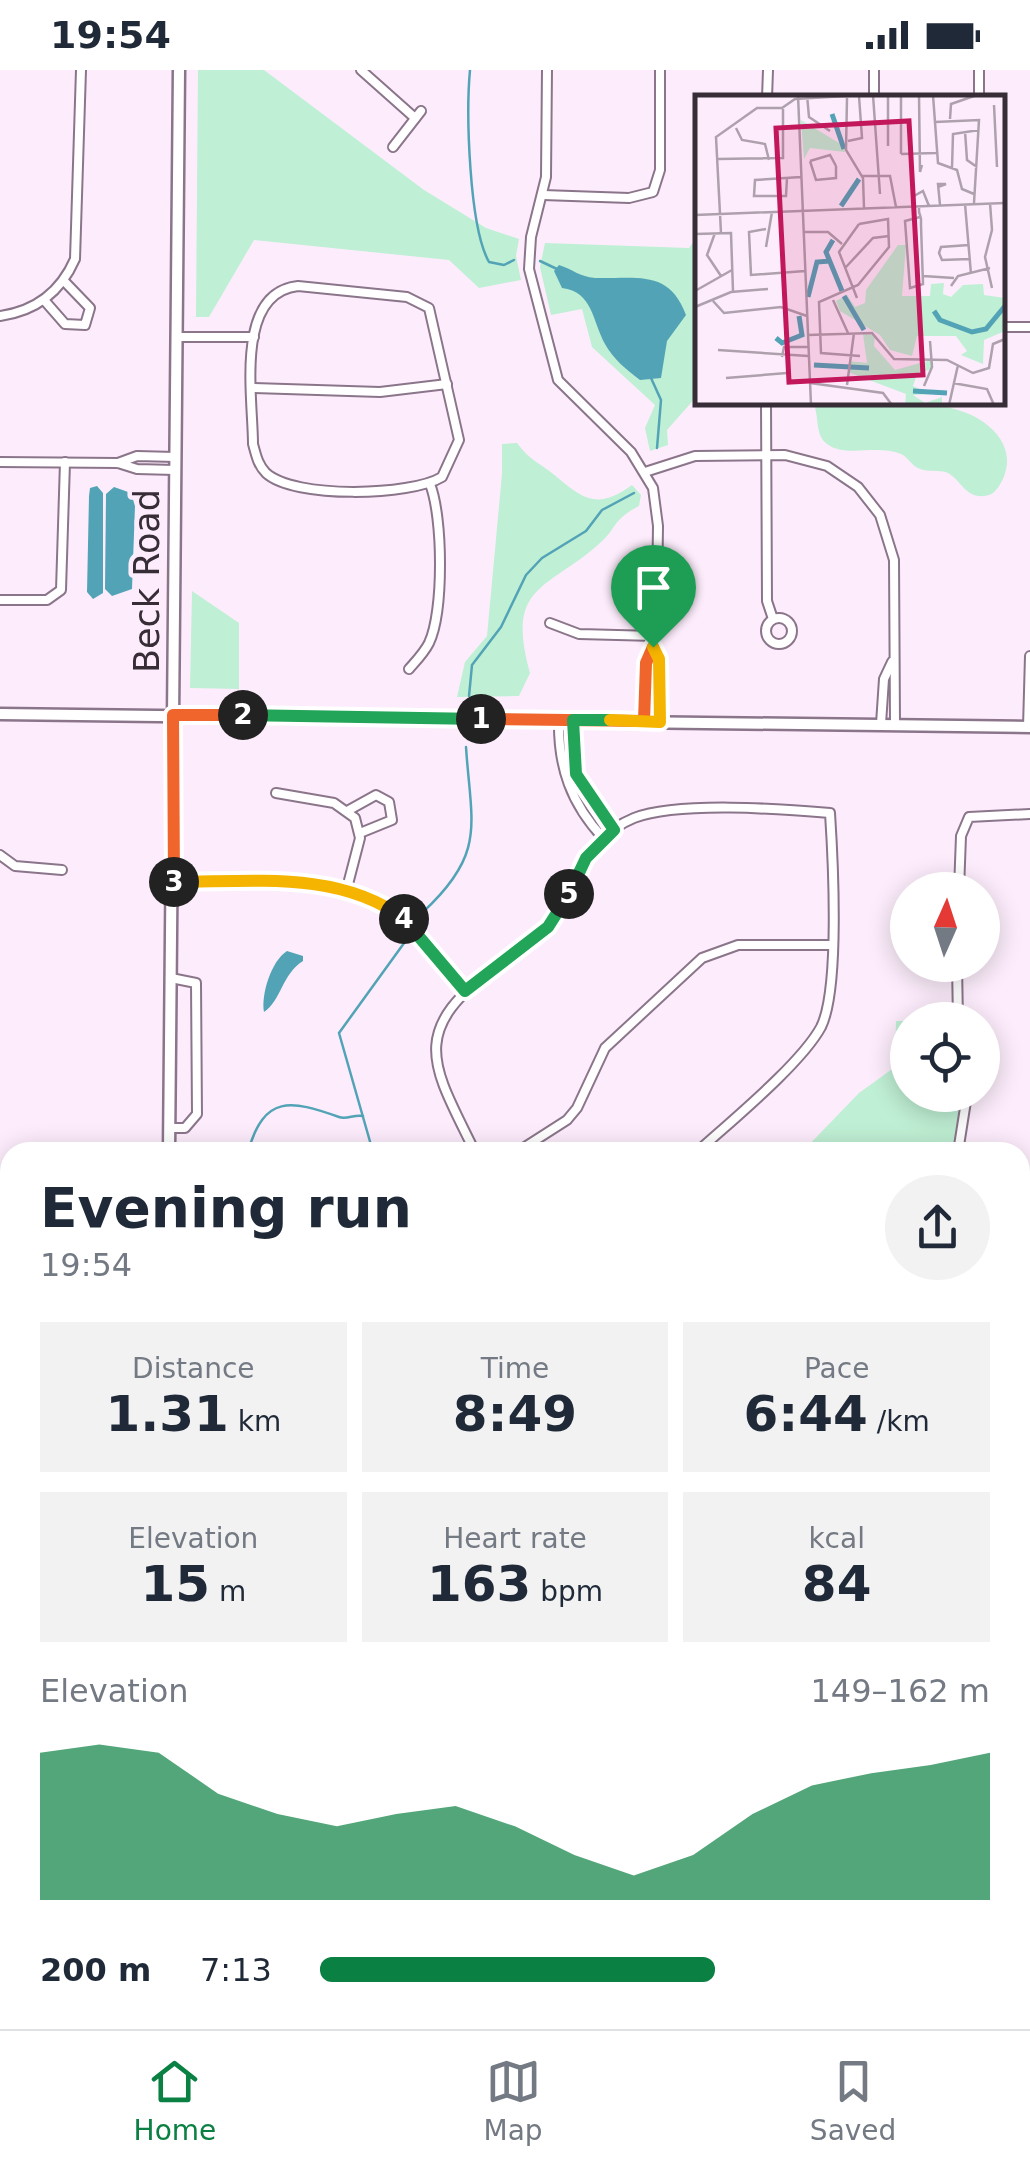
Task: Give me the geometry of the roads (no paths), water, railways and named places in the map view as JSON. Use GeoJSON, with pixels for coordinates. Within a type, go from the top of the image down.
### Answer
{"type":"FeatureCollection","features":[{"type":"Feature","properties":{"kind":"main road","name":"Beck Road"},"geometry":{"type":"LineString","coordinates":[[169,1142],[179,70]]}},
{"type":"Feature","properties":{"kind":"main road"},"geometry":{"type":"LineString","coordinates":[[0,714],[1029,727]]}},
{"type":"Feature","properties":{"kind":"street"},"geometry":{"type":"LineString","coordinates":[[0,316],[22,312],[44,300],[64,280],[79,238],[81,70]]}},
{"type":"Feature","properties":{"kind":"street"},"geometry":{"type":"LineString","coordinates":[[361,70],[373,73],[418,114],[393,147]]}},
{"type":"Feature","properties":{"kind":"street"},"geometry":{"type":"LineString","coordinates":[[547,70],[543,195],[528,261],[555,373],[568,394],[631,452],[646,472],[657,516],[655,636],[646,663],[644,721]]}},
{"type":"Feature","properties":{"kind":"street"},"geometry":{"type":"LineString","coordinates":[[543,195],[628,198],[653,192],[660,170],[660,70]]}},
{"type":"Feature","properties":{"kind":"street"},"geometry":{"type":"LineString","coordinates":[[978,95],[979,70]]}},
{"type":"Feature","properties":{"kind":"street"},"geometry":{"type":"LineString","coordinates":[[44,300],[65,324],[84,325],[90,308],[64,280]]}},
{"type":"Feature","properties":{"kind":"street"},"geometry":{"type":"LineString","coordinates":[[288,287],[420,301],[435,317],[459,440],[450,468],[430,484],[398,490],[288,486],[268,474],[258,462],[254,444],[254,336],[262,306],[288,287]]}},
{"type":"Feature","properties":{"kind":"street"},"geometry":{"type":"LineString","coordinates":[[176,338],[254,336]]}},
{"type":"Feature","properties":{"kind":"street"},"geometry":{"type":"LineString","coordinates":[[253,388],[390,392],[447,384]]}},
{"type":"Feature","properties":{"kind":"street"},"geometry":{"type":"LineString","coordinates":[[766,405],[767,602],[773,619]]}},
{"type":"Feature","properties":{"kind":"street"},"geometry":{"type":"LineString","coordinates":[[646,472],[695,456],[767,455],[828,466],[849,479],[874,505],[894,560],[895,724]]}},
{"type":"Feature","properties":{"kind":"street"},"geometry":{"type":"LineString","coordinates":[[118,463],[137,456],[175,457]]}},
{"type":"Feature","properties":{"kind":"street"},"geometry":{"type":"LineString","coordinates":[[0,462],[118,463],[136,469],[175,470]]}},
{"type":"Feature","properties":{"kind":"street"},"geometry":{"type":"LineString","coordinates":[[0,600],[46,600],[62,590],[65,462]]}},
{"type":"Feature","properties":{"kind":"street"},"geometry":{"type":"LineString","coordinates":[[409,668],[426,648],[434,623],[438,526],[430,484]]}},
{"type":"Feature","properties":{"kind":"street"},"geometry":{"type":"LineString","coordinates":[[550,622],[580,634],[655,636]]}},
{"type":"Feature","properties":{"kind":"street"},"geometry":{"type":"LineString","coordinates":[[653,647],[659,659],[660,722]]}},
{"type":"Feature","properties":{"kind":"street"},"geometry":{"type":"LineString","coordinates":[[1029,727],[1030,656]]}},
{"type":"Feature","properties":{"kind":"street"},"geometry":{"type":"LineString","coordinates":[[881,724],[884,680],[892,662]]}},
{"type":"Feature","properties":{"kind":"street"},"geometry":{"type":"LineString","coordinates":[[558,720],[564,777],[586,817],[604,838]]}},
{"type":"Feature","properties":{"kind":"street"},"geometry":{"type":"LineString","coordinates":[[573,720],[576,774],[614,830]]}},
{"type":"Feature","properties":{"kind":"street"},"geometry":{"type":"LineString","coordinates":[[564,777],[576,774]]}},
{"type":"Feature","properties":{"kind":"street"},"geometry":{"type":"LineString","coordinates":[[276,793],[349,810],[376,795],[390,802],[392,820],[360,833]]}},
{"type":"Feature","properties":{"kind":"street"},"geometry":{"type":"LineString","coordinates":[[347,888],[360,833],[349,810]]}},
{"type":"Feature","properties":{"kind":"street"},"geometry":{"type":"LineString","coordinates":[[470,1142],[446,1098],[436,1068],[445,1015],[465,991],[548,927],[586,858],[604,838],[633,818],[670,810],[830,813],[828,1001],[816,1034],[706,1142]]}},
{"type":"Feature","properties":{"kind":"street"},"geometry":{"type":"LineString","coordinates":[[960,872],[961,836],[970,817],[1030,814]]}},
{"type":"Feature","properties":{"kind":"street"},"geometry":{"type":"LineString","coordinates":[[0,855],[15,866],[62,870]]}},
{"type":"Feature","properties":{"kind":"street"},"geometry":{"type":"LineString","coordinates":[[172,882],[308,883],[347,888],[388,906],[406,920],[465,991]]}},
{"type":"Feature","properties":{"kind":"street"},"geometry":{"type":"LineString","coordinates":[[533,1142],[567,1120],[577,1108],[605,1048],[702,958],[738,945],[830,944]]}},
{"type":"Feature","properties":{"kind":"street"},"geometry":{"type":"LineString","coordinates":[[169,1128],[186,1128],[194,1120],[197,1097],[196,983],[171,978]]}},
{"type":"Feature","properties":{"kind":"street"},"geometry":{"type":"LineString","coordinates":[[960,1142],[964,1112]]}},
{"type":"Feature","properties":{"kind":"water"},"geometry":{"type":"Polygon","coordinates":[[[559,265],[590,277],[650,280],[671,290],[686,315],[667,341],[661,378],[640,380],[616,360],[586,301],[562,288],[554,271],[559,265]]]}},
{"type":"Feature","properties":{"kind":"water"},"geometry":{"type":"Polygon","coordinates":[[[97,486],[103,493],[103,593],[93,599],[87,592],[89,496],[90,488],[97,486]]]}},
{"type":"Feature","properties":{"kind":"water"},"geometry":{"type":"Polygon","coordinates":[[[114,487],[131,493],[135,506],[132,589],[112,596],[105,589],[106,494],[114,487]]]}},
{"type":"Feature","properties":{"kind":"water"},"geometry":{"type":"Polygon","coordinates":[[[287,951],[303,956],[303,961],[290,973],[264,1012],[268,979],[287,951]]]}},
{"type":"Feature","properties":{"kind":"waterway"},"geometry":{"type":"LineString","coordinates":[[470,70],[469,140],[473,197],[482,245],[489,262],[504,265],[514,260]]}},
{"type":"Feature","properties":{"kind":"waterway"},"geometry":{"type":"LineString","coordinates":[[540,261],[557,269]]}},
{"type":"Feature","properties":{"kind":"waterway"},"geometry":{"type":"LineString","coordinates":[[651,378],[661,400],[657,448]]}},
{"type":"Feature","properties":{"kind":"waterway"},"geometry":{"type":"LineString","coordinates":[[469,696],[472,665],[501,627],[526,575],[542,558],[586,531],[602,510],[634,493]]}},
{"type":"Feature","properties":{"kind":"waterway"},"geometry":{"type":"LineString","coordinates":[[423,912],[443,891],[466,854],[471,817],[466,747]]}},
{"type":"Feature","properties":{"kind":"waterway"},"geometry":{"type":"LineString","coordinates":[[370,1142],[339,1033],[407,939]]}},
{"type":"Feature","properties":{"kind":"waterway"},"geometry":{"type":"LineString","coordinates":[[252,1142],[262,1120],[282,1106],[307,1107],[342,1118],[363,1116]]}}]}
